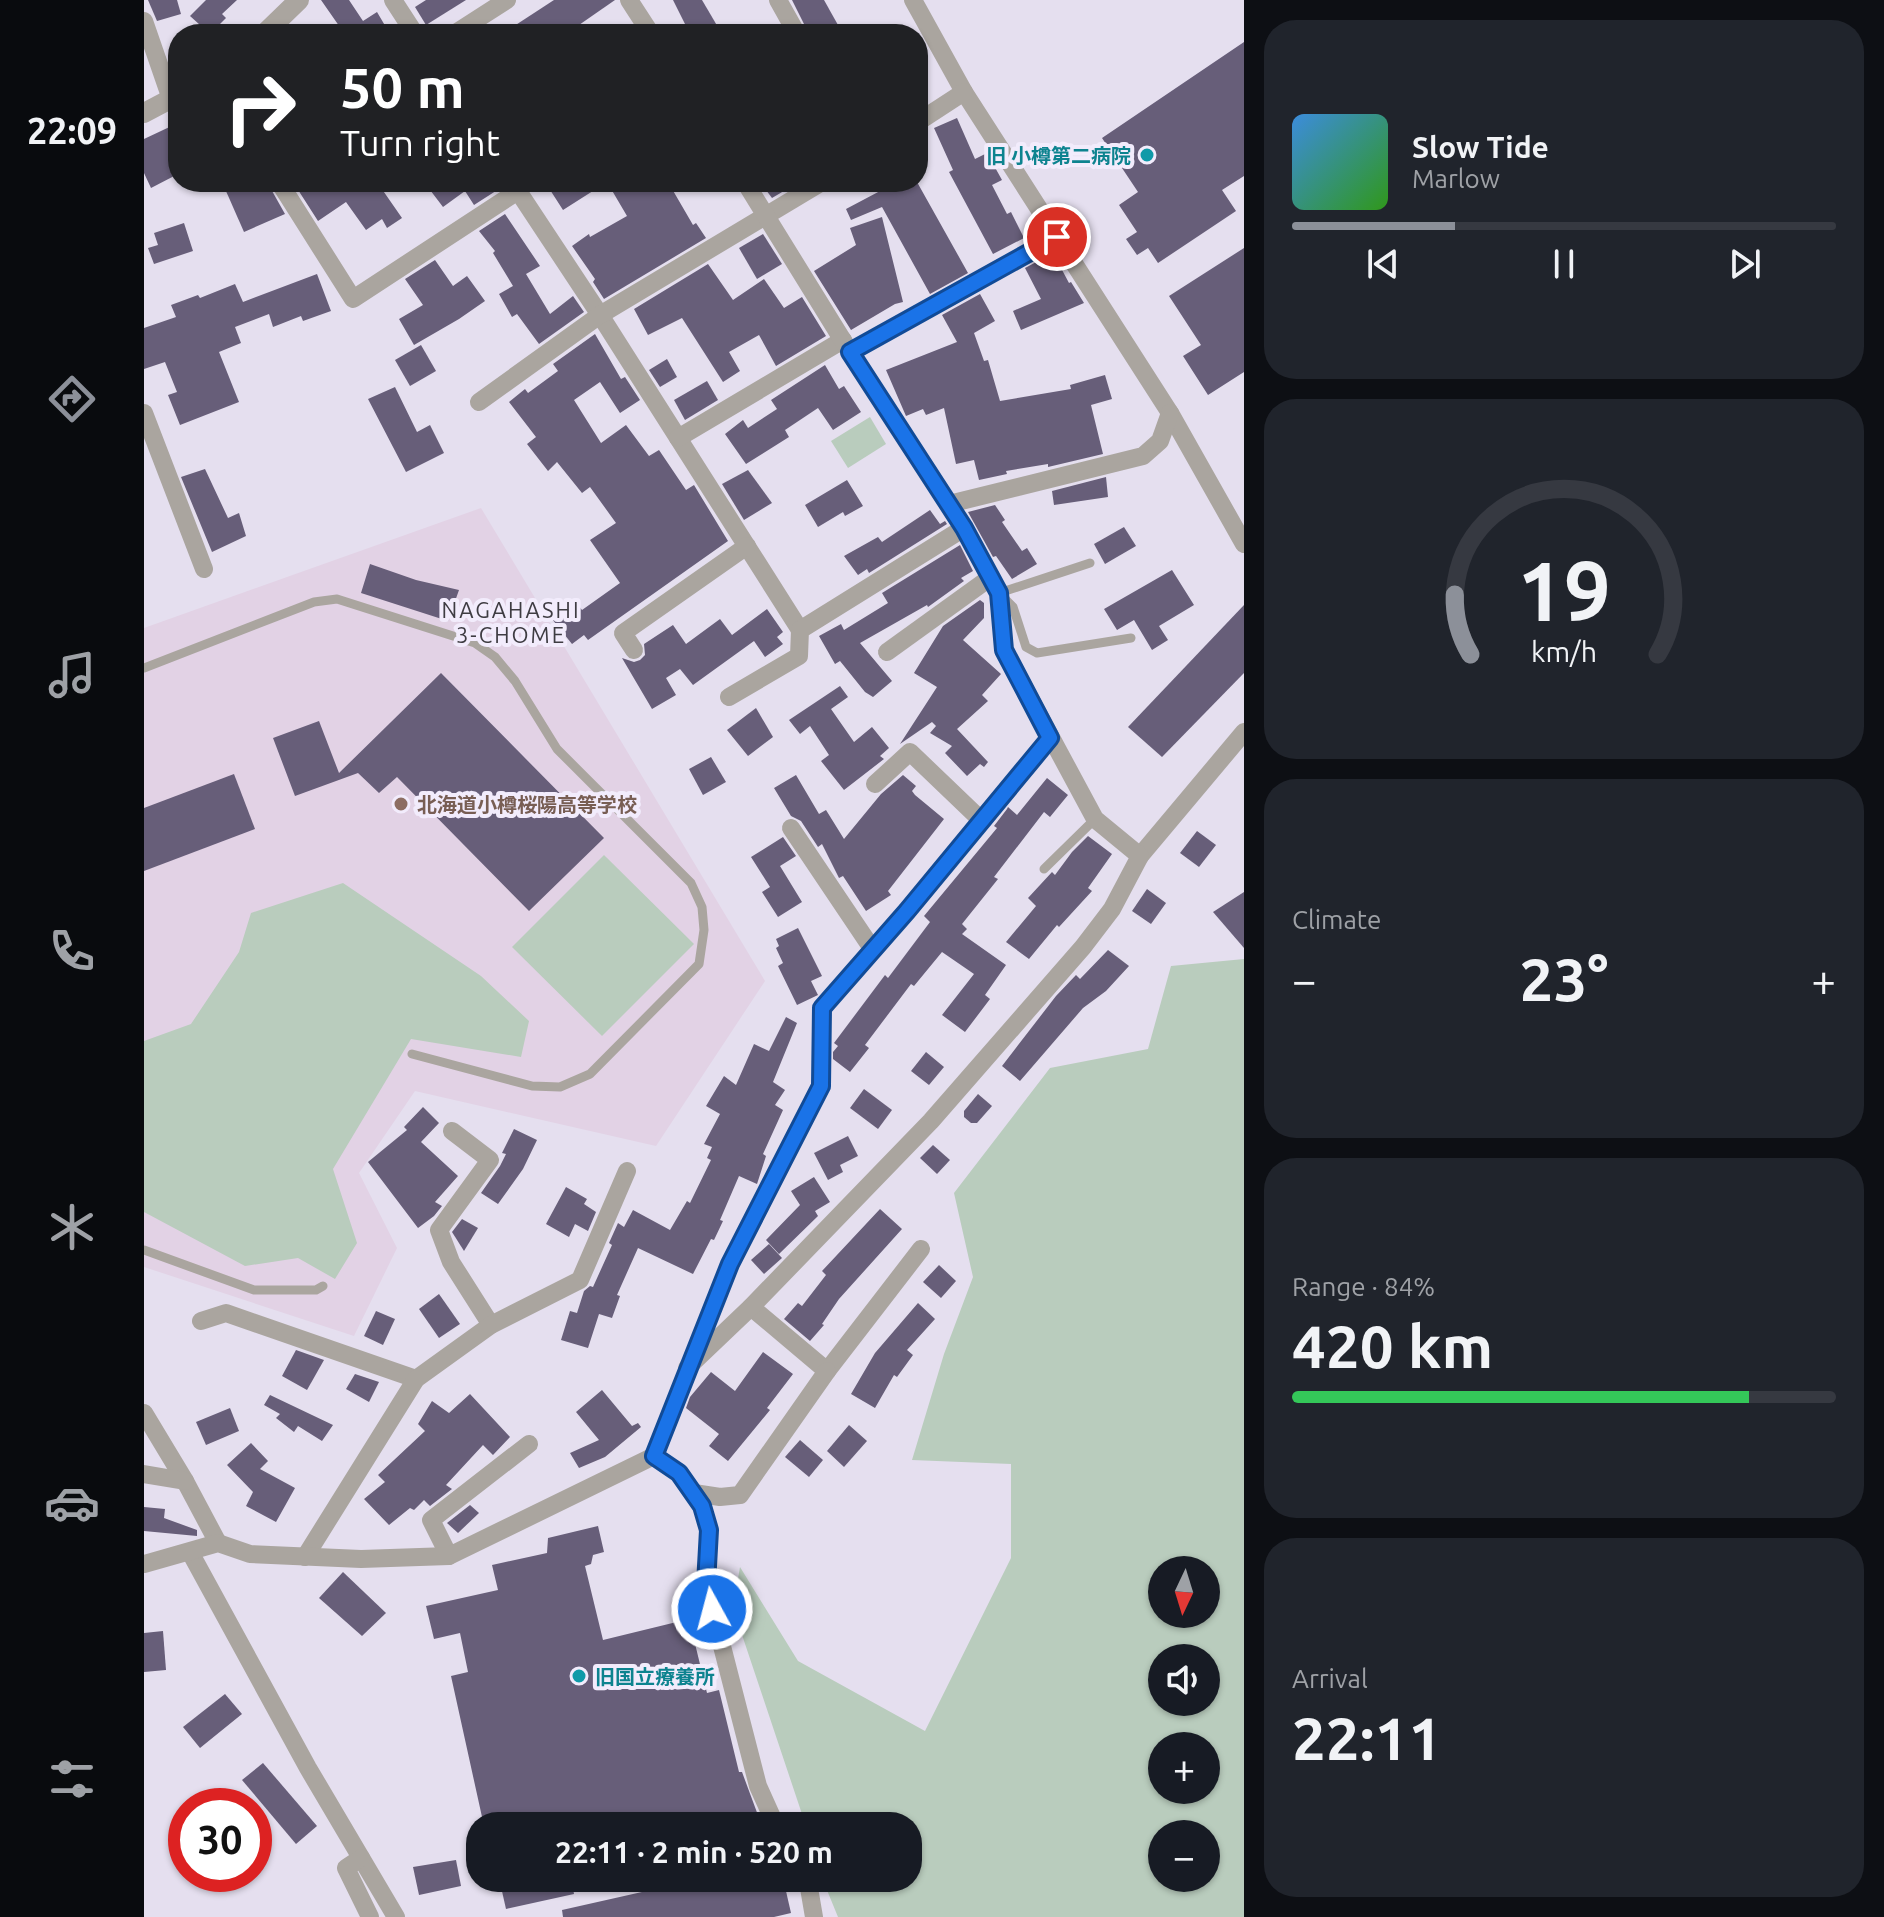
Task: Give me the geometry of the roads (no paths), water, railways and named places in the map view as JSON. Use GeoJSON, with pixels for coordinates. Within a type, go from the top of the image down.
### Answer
{"type":"FeatureCollection","features":[{"type":"Feature","properties":{"kind":"street"},"geometry":{"type":"LineString","coordinates":[[274,24],[299,0]]}},
{"type":"Feature","properties":{"kind":"street"},"geometry":{"type":"LineString","coordinates":[[393,0],[409,24]]}},
{"type":"Feature","properties":{"kind":"street"},"geometry":{"type":"LineString","coordinates":[[470,24],[507,0]]}},
{"type":"Feature","properties":{"kind":"street"},"geometry":{"type":"LineString","coordinates":[[629,0],[645,24]]}},
{"type":"Feature","properties":{"kind":"street"},"geometry":{"type":"LineString","coordinates":[[778,0],[791,24]]}},
{"type":"Feature","properties":{"kind":"street"},"geometry":{"type":"LineString","coordinates":[[913,0],[926,24]]}},
{"type":"Feature","properties":{"kind":"street"},"geometry":{"type":"LineString","coordinates":[[144,21],[168,80]]}},
{"type":"Feature","properties":{"kind":"street"},"geometry":{"type":"LineString","coordinates":[[928,27],[964,92],[1170,413],[1244,544]]}},
{"type":"Feature","properties":{"kind":"street"},"geometry":{"type":"LineString","coordinates":[[928,115],[964,92]]}},
{"type":"Feature","properties":{"kind":"street"},"geometry":{"type":"LineString","coordinates":[[144,113],[168,101]]}},
{"type":"Feature","properties":{"kind":"street"},"geometry":{"type":"LineString","coordinates":[[285,192],[353,299],[508,192]]}},
{"type":"Feature","properties":{"kind":"street"},"geometry":{"type":"LineString","coordinates":[[518,192],[800,630],[799,656],[729,697]]}},
{"type":"Feature","properties":{"kind":"street"},"geometry":{"type":"LineString","coordinates":[[751,192],[846,346],[964,528],[995,585],[1004,650],[1095,819],[1140,856]]}},
{"type":"Feature","properties":{"kind":"street"},"geometry":{"type":"LineString","coordinates":[[479,402],[600,315],[806,192]]}},
{"type":"Feature","properties":{"kind":"street"},"geometry":{"type":"LineString","coordinates":[[678,438],[846,346],[1057,237]]}},
{"type":"Feature","properties":{"kind":"street"},"geometry":{"type":"LineString","coordinates":[[144,413],[204,569]]}},
{"type":"Feature","properties":{"kind":"street"},"geometry":{"type":"LineString","coordinates":[[949,504],[1143,456],[1160,441],[1170,413]]}},
{"type":"Feature","properties":{"kind":"street"},"geometry":{"type":"LineString","coordinates":[[800,630],[964,528]]}},
{"type":"Feature","properties":{"kind":"street"},"geometry":{"type":"LineString","coordinates":[[634,650],[623,633],[747,546]]}},
{"type":"Feature","properties":{"kind":"street"},"geometry":{"type":"LineString","coordinates":[[887,652],[995,585]]}},
{"type":"Feature","properties":{"kind":"street"},"geometry":{"type":"LineString","coordinates":[[687,1368],[751,1307],[931,1121],[1083,947],[1112,909],[1140,856],[1244,732]]}},
{"type":"Feature","properties":{"kind":"street"},"geometry":{"type":"LineString","coordinates":[[144,1564],[218,1543],[250,1554],[361,1559],[449,1556],[654,1456],[730,1264],[821,1086],[822,1008],[1050,738]]}},
{"type":"Feature","properties":{"kind":"street"},"geometry":{"type":"LineString","coordinates":[[875,784],[910,752],[981,820]]}},
{"type":"Feature","properties":{"kind":"street"},"geometry":{"type":"LineString","coordinates":[[791,828],[873,950]]}},
{"type":"Feature","properties":{"kind":"street"},"geometry":{"type":"LineString","coordinates":[[452,1131],[490,1160],[439,1230],[451,1262],[491,1325]]}},
{"type":"Feature","properties":{"kind":"street"},"geometry":{"type":"LineString","coordinates":[[305,1557],[416,1379],[491,1325],[580,1280],[627,1171]]}},
{"type":"Feature","properties":{"kind":"street"},"geometry":{"type":"LineString","coordinates":[[694,1493],[720,1497],[740,1495],[827,1371],[921,1249]]}},
{"type":"Feature","properties":{"kind":"street"},"geometry":{"type":"LineString","coordinates":[[751,1307],[827,1371]]}},
{"type":"Feature","properties":{"kind":"street"},"geometry":{"type":"LineString","coordinates":[[201,1321],[226,1313],[416,1379]]}},
{"type":"Feature","properties":{"kind":"street"},"geometry":{"type":"LineString","coordinates":[[144,1413],[218,1543]]}},
{"type":"Feature","properties":{"kind":"street"},"geometry":{"type":"LineString","coordinates":[[449,1556],[431,1520],[529,1444]]}},
{"type":"Feature","properties":{"kind":"street"},"geometry":{"type":"LineString","coordinates":[[654,1456],[679,1473],[702,1506],[709,1530],[706,1584],[758,1786],[770,1812]]}},
{"type":"Feature","properties":{"kind":"street"},"geometry":{"type":"LineString","coordinates":[[144,1474],[185,1481]]}},
{"type":"Feature","properties":{"kind":"street"},"geometry":{"type":"LineString","coordinates":[[190,1552],[308,1768],[396,1917]]}},
{"type":"Feature","properties":{"kind":"street"},"geometry":{"type":"LineString","coordinates":[[361,1858],[346,1868],[370,1917]]}},
{"type":"Feature","properties":{"kind":"street"},"geometry":{"type":"LineString","coordinates":[[810,1892],[814,1917]]}},
{"type":"Feature","properties":{"kind":"lane"},"geometry":{"type":"LineString","coordinates":[[1090,563],[995,585],[1013,607],[1026,647],[1037,653],[1131,638]]}},
{"type":"Feature","properties":{"kind":"lane"},"geometry":{"type":"LineString","coordinates":[[144,668],[314,602],[337,599],[475,643],[495,657],[515,681],[557,749],[691,883],[702,907],[704,930],[699,964],[590,1074],[560,1087],[532,1086],[412,1054]]}},
{"type":"Feature","properties":{"kind":"lane"},"geometry":{"type":"LineString","coordinates":[[1044,869],[1095,819]]}},
{"type":"Feature","properties":{"kind":"lane"},"geometry":{"type":"LineString","coordinates":[[144,1250],[254,1290],[316,1290],[323,1286]]}},
{"type":"Feature","properties":{"kind":"place","name":"旧 小樽第二病院"},"geometry":{"type":"Point","coordinates":[1147,155]}},
{"type":"Feature","properties":{"kind":"place","name":"北海道小樽桜陽高等学校"},"geometry":{"type":"Point","coordinates":[401,804]}},
{"type":"Feature","properties":{"kind":"place","name":"旧国立療養所"},"geometry":{"type":"Point","coordinates":[579,1676]}},
{"type":"Feature","properties":{"kind":"district","name":"NAGAHASHI 3-CHOME"},"geometry":{"type":"Point","coordinates":[511,622]}}]}
